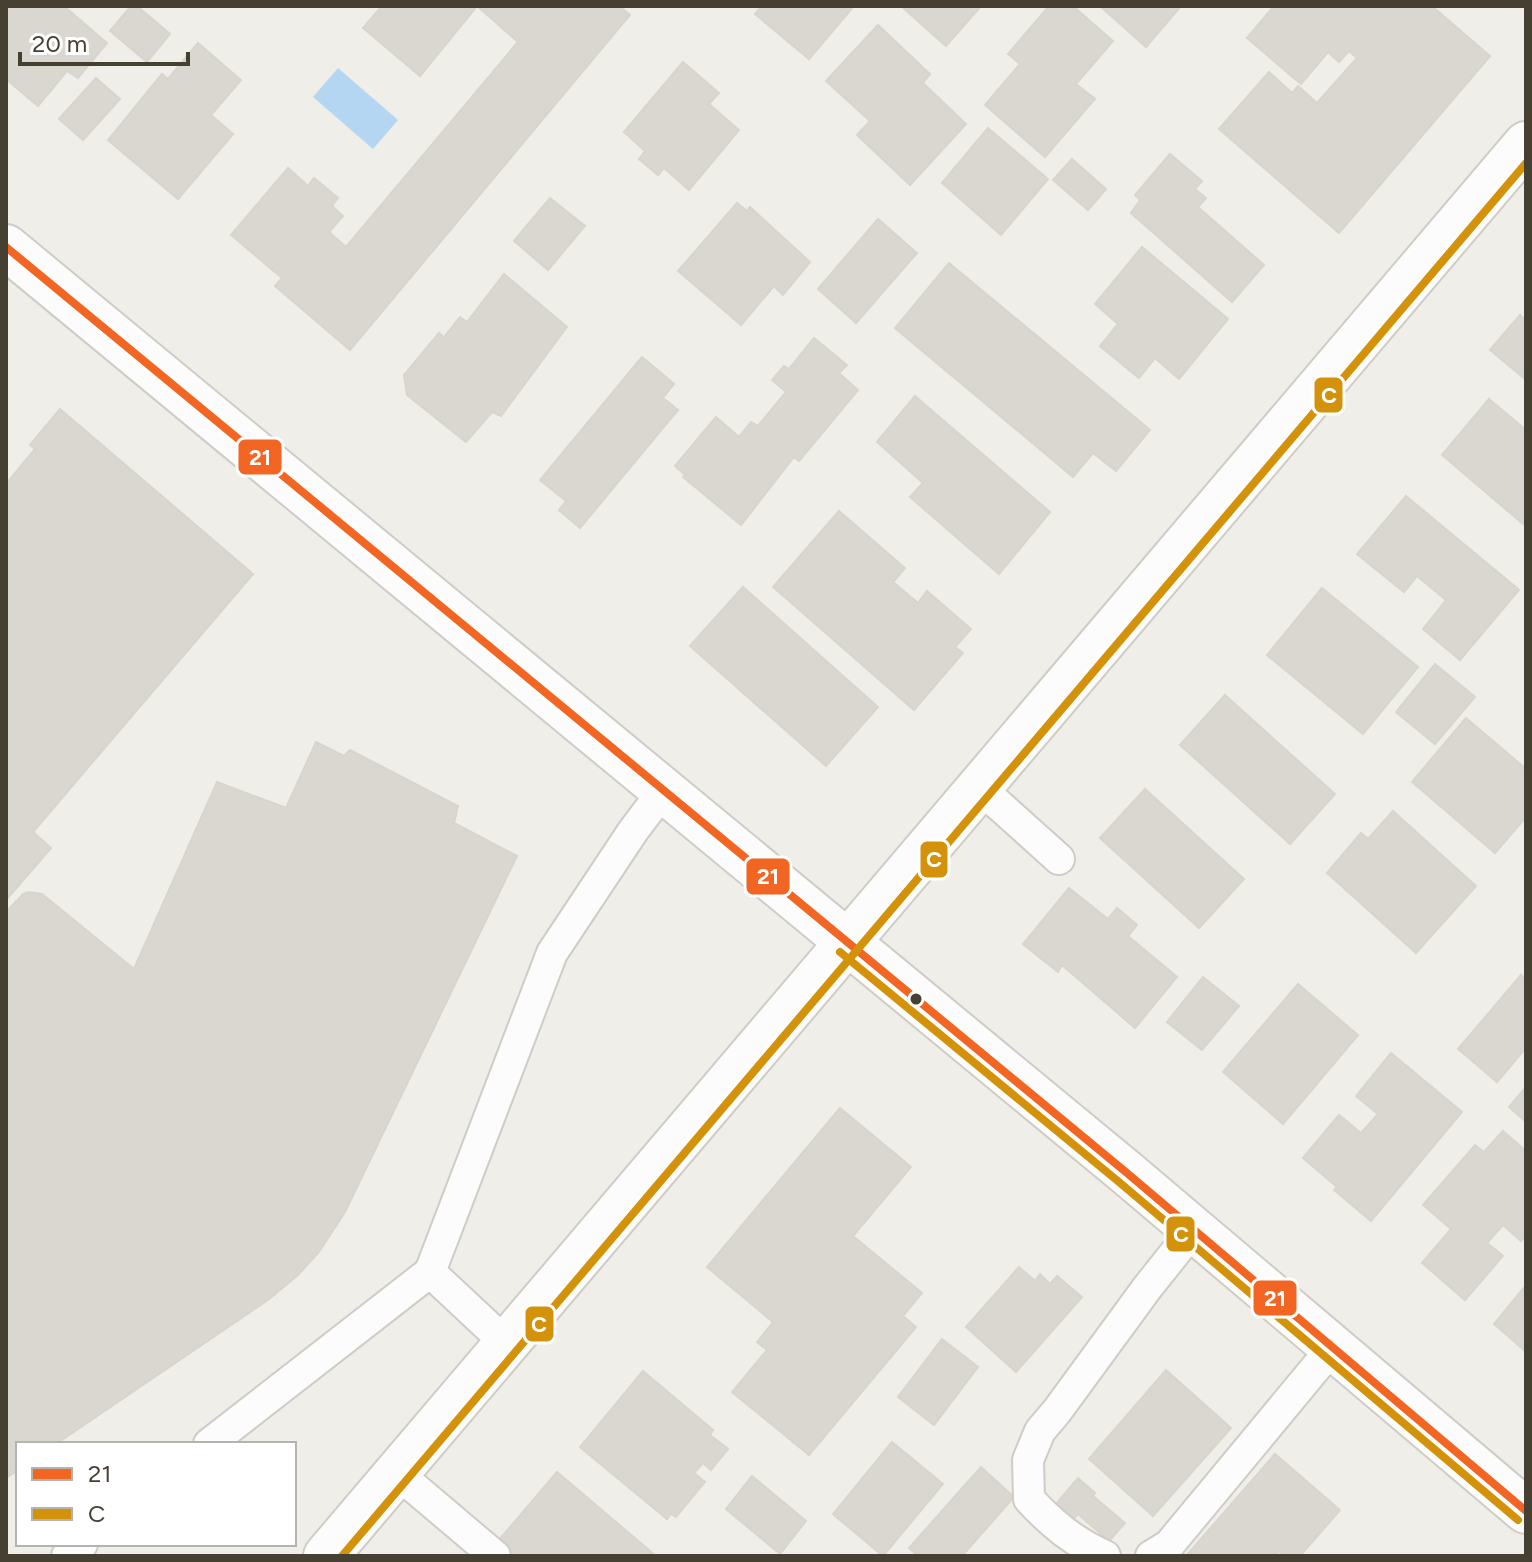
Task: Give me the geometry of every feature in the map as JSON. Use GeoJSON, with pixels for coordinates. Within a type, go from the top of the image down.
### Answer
{"type":"FeatureCollection","features":[{"type":"Feature","properties":{"kind":"street"},"geometry":{"type":"LineString","coordinates":[[326,1556],[1526,144]]}},
{"type":"Feature","properties":{"kind":"street"},"geometry":{"type":"LineString","coordinates":[[6,247],[1194,1229],[1526,1511]]}},
{"type":"Feature","properties":{"kind":"lane"},"geometry":{"type":"LineString","coordinates":[[980,788],[1059,859]]}},
{"type":"Feature","properties":{"kind":"lane"},"geometry":{"type":"LineString","coordinates":[[212,1442],[430,1272],[552,953],[664,790]]}},
{"type":"Feature","properties":{"kind":"lane"},"geometry":{"type":"LineString","coordinates":[[1105,1556],[1081,1546],[1053,1525],[1029,1499],[1028,1460],[1040,1431],[1194,1229]]}},
{"type":"Feature","properties":{"kind":"lane"},"geometry":{"type":"LineString","coordinates":[[430,1272],[507,1344]]}},
{"type":"Feature","properties":{"kind":"lane"},"geometry":{"type":"LineString","coordinates":[[1151,1556],[1169,1545],[1333,1347]]}},
{"type":"Feature","properties":{"kind":"lane"},"geometry":{"type":"LineString","coordinates":[[397,1473],[495,1556]]}},
{"type":"Feature","properties":{"kind":"water"},"geometry":{"type":"Polygon","coordinates":[[[338,68],[398,120],[373,149],[313,97],[338,68]]]}},
{"type":"Feature","properties":{"kind":"building"},"geometry":{"type":"Polygon","coordinates":[[[6,6],[64,6],[107,43],[78,78],[67,71],[38,106],[6,79],[6,6]]]}},
{"type":"Feature","properties":{"kind":"building"},"geometry":{"type":"Polygon","coordinates":[[[131,6],[137,6],[170,34],[147,62],[110,31],[131,6]]]}},
{"type":"Feature","properties":{"kind":"building"},"geometry":{"type":"Polygon","coordinates":[[[382,6],[477,6],[420,76],[363,28],[382,6]]]}},
{"type":"Feature","properties":{"kind":"building"},"geometry":{"type":"Polygon","coordinates":[[[477,6],[619,6],[630,15],[350,350],[275,286],[282,278],[231,235],[288,168],[308,186],[314,178],[338,198],[332,206],[343,216],[329,232],[346,247],[518,42],[477,6]]]}},
{"type":"Feature","properties":{"kind":"building"},"geometry":{"type":"Polygon","coordinates":[[[762,6],[854,6],[809,59],[755,14],[762,6]]]}},
{"type":"Feature","properties":{"kind":"building"},"geometry":{"type":"Polygon","coordinates":[[[901,6],[981,6],[946,46],[901,6]]]}},
{"type":"Feature","properties":{"kind":"building"},"geometry":{"type":"Polygon","coordinates":[[[1049,6],[1073,6],[1113,41],[1076,84],[1095,99],[1045,157],[985,105],[1020,64],[1008,54],[1049,6]]]}},
{"type":"Feature","properties":{"kind":"building"},"geometry":{"type":"Polygon","coordinates":[[[1100,6],[1181,6],[1146,47],[1100,6]]]}},
{"type":"Feature","properties":{"kind":"building"},"geometry":{"type":"Polygon","coordinates":[[[1274,6],[1432,6],[1490,56],[1339,233],[1219,129],[1269,72],[1292,93],[1298,86],[1317,103],[1357,58],[1349,51],[1339,62],[1328,52],[1301,84],[1247,38],[1274,6]]]}},
{"type":"Feature","properties":{"kind":"building"},"geometry":{"type":"Polygon","coordinates":[[[878,25],[930,74],[923,83],[966,124],[910,185],[857,135],[870,121],[826,81],[878,25]]]}},
{"type":"Feature","properties":{"kind":"building"},"geometry":{"type":"Polygon","coordinates":[[[198,43],[241,80],[211,115],[233,134],[178,199],[108,140],[162,74],[168,79],[198,43]]]}},
{"type":"Feature","properties":{"kind":"building"},"geometry":{"type":"Polygon","coordinates":[[[683,62],[719,93],[709,104],[739,130],[689,190],[664,168],[658,175],[639,159],[645,151],[624,132],[683,62]]]}},
{"type":"Feature","properties":{"kind":"building"},"geometry":{"type":"Polygon","coordinates":[[[96,78],[120,99],[83,140],[59,119],[96,78]]]}},
{"type":"Feature","properties":{"kind":"building"},"geometry":{"type":"Polygon","coordinates":[[[988,128],[1048,179],[1001,235],[942,183],[988,128]]]}},
{"type":"Feature","properties":{"kind":"building"},"geometry":{"type":"Polygon","coordinates":[[[1170,154],[1202,181],[1195,189],[1206,198],[1198,207],[1264,265],[1232,302],[1131,213],[1140,200],[1135,195],[1170,154]]]}},
{"type":"Feature","properties":{"kind":"building"},"geometry":{"type":"Polygon","coordinates":[[[1072,159],[1106,189],[1088,210],[1053,180],[1072,159]]]}},
{"type":"Feature","properties":{"kind":"building"},"geometry":{"type":"Polygon","coordinates":[[[550,198],[585,226],[548,270],[514,241],[550,198]]]}},
{"type":"Feature","properties":{"kind":"building"},"geometry":{"type":"Polygon","coordinates":[[[737,203],[747,211],[750,207],[810,262],[783,295],[774,286],[741,325],[678,271],[737,203]]]}},
{"type":"Feature","properties":{"kind":"building"},"geometry":{"type":"Polygon","coordinates":[[[878,219],[917,253],[856,323],[818,289],[878,219]]]}},
{"type":"Feature","properties":{"kind":"building"},"geometry":{"type":"Polygon","coordinates":[[[1142,247],[1228,319],[1179,379],[1155,358],[1139,378],[1100,346],[1118,324],[1095,304],[1142,247]]]}},
{"type":"Feature","properties":{"kind":"building"},"geometry":{"type":"Polygon","coordinates":[[[949,263],[1150,430],[1116,471],[1093,453],[1073,477],[895,328],[949,263]]]}},
{"type":"Feature","properties":{"kind":"building"},"geometry":{"type":"Polygon","coordinates":[[[504,274],[567,327],[501,416],[492,412],[466,442],[407,395],[404,375],[439,333],[444,337],[460,317],[467,322],[504,274]]]}},
{"type":"Feature","properties":{"kind":"building"},"geometry":{"type":"Polygon","coordinates":[[[1520,315],[1524,319],[1526,317],[1526,380],[1490,350],[1520,315]]]}},
{"type":"Feature","properties":{"kind":"building"},"geometry":{"type":"Polygon","coordinates":[[[814,338],[847,365],[839,373],[858,390],[799,461],[794,457],[741,525],[683,477],[685,475],[675,466],[716,417],[739,437],[751,422],[758,426],[786,392],[772,380],[784,366],[789,369],[814,338]]]}},
{"type":"Feature","properties":{"kind":"building"},"geometry":{"type":"Polygon","coordinates":[[[642,357],[674,384],[663,398],[678,410],[580,528],[559,510],[566,501],[540,480],[642,357]]]}},
{"type":"Feature","properties":{"kind":"building"},"geometry":{"type":"Polygon","coordinates":[[[915,396],[1050,512],[999,574],[910,497],[923,483],[877,442],[915,396]]]}},
{"type":"Feature","properties":{"kind":"building"},"geometry":{"type":"Polygon","coordinates":[[[1489,399],[1526,430],[1526,521],[1523,524],[1442,455],[1489,399]]]}},
{"type":"Feature","properties":{"kind":"building"},"geometry":{"type":"Polygon","coordinates":[[[60,409],[253,574],[33,832],[51,848],[6,900],[6,484],[35,449],[30,445],[60,409]]]}},
{"type":"Feature","properties":{"kind":"building"},"geometry":{"type":"Polygon","coordinates":[[[1406,496],[1519,590],[1460,660],[1423,629],[1446,600],[1417,576],[1404,592],[1357,554],[1406,496]]]}},
{"type":"Feature","properties":{"kind":"building"},"geometry":{"type":"Polygon","coordinates":[[[839,511],[905,568],[893,582],[918,603],[927,591],[971,629],[955,647],[963,653],[914,710],[773,587],[839,511]]]}},
{"type":"Feature","properties":{"kind":"building"},"geometry":{"type":"Polygon","coordinates":[[[743,587],[878,707],[826,766],[690,646],[743,587]]]}},
{"type":"Feature","properties":{"kind":"building"},"geometry":{"type":"Polygon","coordinates":[[[1322,588],[1418,667],[1363,734],[1267,655],[1322,588]]]}},
{"type":"Feature","properties":{"kind":"building"},"geometry":{"type":"Polygon","coordinates":[[[1435,664],[1475,697],[1435,744],[1396,712],[1435,664]]]}},
{"type":"Feature","properties":{"kind":"building"},"geometry":{"type":"Polygon","coordinates":[[[1225,695],[1335,794],[1290,844],[1180,745],[1225,695]]]}},
{"type":"Feature","properties":{"kind":"building"},"geometry":{"type":"Polygon","coordinates":[[[1466,718],[1526,769],[1526,817],[1495,853],[1412,782],[1466,718]]]}},
{"type":"Feature","properties":{"kind":"building"},"geometry":{"type":"Polygon","coordinates":[[[316,742],[344,756],[350,750],[458,806],[454,823],[517,856],[345,1212],[319,1252],[268,1300],[59,1442],[16,1442],[16,1471],[6,1478],[6,912],[23,894],[42,894],[134,969],[217,782],[286,808],[316,742]]]}},
{"type":"Feature","properties":{"kind":"building"},"geometry":{"type":"Polygon","coordinates":[[[1145,789],[1244,879],[1199,928],[1100,838],[1145,789]]]}},
{"type":"Feature","properties":{"kind":"building"},"geometry":{"type":"Polygon","coordinates":[[[1393,811],[1476,886],[1416,953],[1327,873],[1361,833],[1368,839],[1393,811]]]}},
{"type":"Feature","properties":{"kind":"building"},"geometry":{"type":"Polygon","coordinates":[[[1069,888],[1108,919],[1117,908],[1137,925],[1128,936],[1177,977],[1135,1028],[1062,965],[1058,972],[1023,944],[1069,888]]]}},
{"type":"Feature","properties":{"kind":"building"},"geometry":{"type":"Polygon","coordinates":[[[1521,975],[1526,979],[1526,1048],[1497,1082],[1458,1049],[1521,975]]]}},
{"type":"Feature","properties":{"kind":"building"},"geometry":{"type":"Polygon","coordinates":[[[1203,977],[1239,1006],[1202,1050],[1167,1022],[1203,977]]]}},
{"type":"Feature","properties":{"kind":"building"},"geometry":{"type":"Polygon","coordinates":[[[1298,984],[1358,1035],[1283,1124],[1223,1072],[1298,984]]]}},
{"type":"Feature","properties":{"kind":"building"},"geometry":{"type":"Polygon","coordinates":[[[1391,1053],[1462,1112],[1371,1221],[1334,1190],[1337,1187],[1303,1158],[1339,1115],[1361,1133],[1378,1114],[1356,1096],[1391,1053]]]}},
{"type":"Feature","properties":{"kind":"building"},"geometry":{"type":"Polygon","coordinates":[[[1526,1087],[1526,1122],[1509,1107],[1526,1087]]]}},
{"type":"Feature","properties":{"kind":"building"},"geometry":{"type":"Polygon","coordinates":[[[840,1108],[911,1167],[853,1236],[922,1293],[903,1316],[916,1327],[809,1455],[732,1392],[767,1350],[757,1342],[773,1322],[707,1267],[840,1108]]]}},
{"type":"Feature","properties":{"kind":"building"},"geometry":{"type":"Polygon","coordinates":[[[1503,1131],[1526,1151],[1526,1235],[1521,1241],[1503,1225],[1487,1243],[1503,1256],[1465,1300],[1422,1263],[1451,1229],[1423,1205],[1475,1145],[1484,1152],[1503,1131]]]}},
{"type":"Feature","properties":{"kind":"building"},"geometry":{"type":"Polygon","coordinates":[[[1019,1267],[1035,1281],[1040,1274],[1050,1284],[1057,1276],[1082,1297],[1016,1372],[966,1327],[1019,1267]]]}},
{"type":"Feature","properties":{"kind":"building"},"geometry":{"type":"Polygon","coordinates":[[[1526,1285],[1526,1352],[1494,1324],[1526,1285]]]}},
{"type":"Feature","properties":{"kind":"building"},"geometry":{"type":"Polygon","coordinates":[[[942,1339],[978,1367],[934,1425],[898,1397],[942,1339]]]}},
{"type":"Feature","properties":{"kind":"building"},"geometry":{"type":"Polygon","coordinates":[[[1166,1370],[1231,1428],[1153,1516],[1089,1459],[1166,1370]]]}},
{"type":"Feature","properties":{"kind":"building"},"geometry":{"type":"Polygon","coordinates":[[[643,1371],[713,1430],[710,1435],[728,1449],[711,1470],[703,1463],[694,1473],[705,1482],[676,1517],[671,1514],[667,1519],[580,1447],[643,1371]]]}},
{"type":"Feature","properties":{"kind":"building"},"geometry":{"type":"Polygon","coordinates":[[[892,1442],[943,1484],[883,1556],[833,1514],[892,1442]]]}},
{"type":"Feature","properties":{"kind":"building"},"geometry":{"type":"Polygon","coordinates":[[[1275,1454],[1340,1510],[1300,1556],[1284,1556],[1279,1551],[1275,1556],[1186,1556],[1275,1454]]]}},
{"type":"Feature","properties":{"kind":"building"},"geometry":{"type":"Polygon","coordinates":[[[981,1467],[1014,1497],[962,1556],[918,1556],[909,1548],[981,1467]]]}},
{"type":"Feature","properties":{"kind":"building"},"geometry":{"type":"Polygon","coordinates":[[[557,1472],[656,1556],[503,1556],[493,1547],[557,1472]]]}},
{"type":"Feature","properties":{"kind":"building"},"geometry":{"type":"Polygon","coordinates":[[[752,1476],[806,1521],[780,1554],[726,1509],[752,1476]]]}},
{"type":"Feature","properties":{"kind":"building"},"geometry":{"type":"Polygon","coordinates":[[[1078,1478],[1095,1493],[1093,1496],[1125,1523],[1109,1541],[1078,1514],[1068,1525],[1051,1510],[1078,1478]]]}},
{"type":"Feature","properties":{"kind":"transit line","name":"C"},"geometry":{"type":"LineString","coordinates":[[342,1556],[1526,163]]}},
{"type":"Feature","properties":{"kind":"transit line","name":"21"},"geometry":{"type":"LineString","coordinates":[[6,247],[1127,1173],[1526,1511]]}},
{"type":"Feature","properties":{"kind":"transit line","name":"C"},"geometry":{"type":"LineString","coordinates":[[840,952],[1119,1182],[1518,1520]]}}]}
